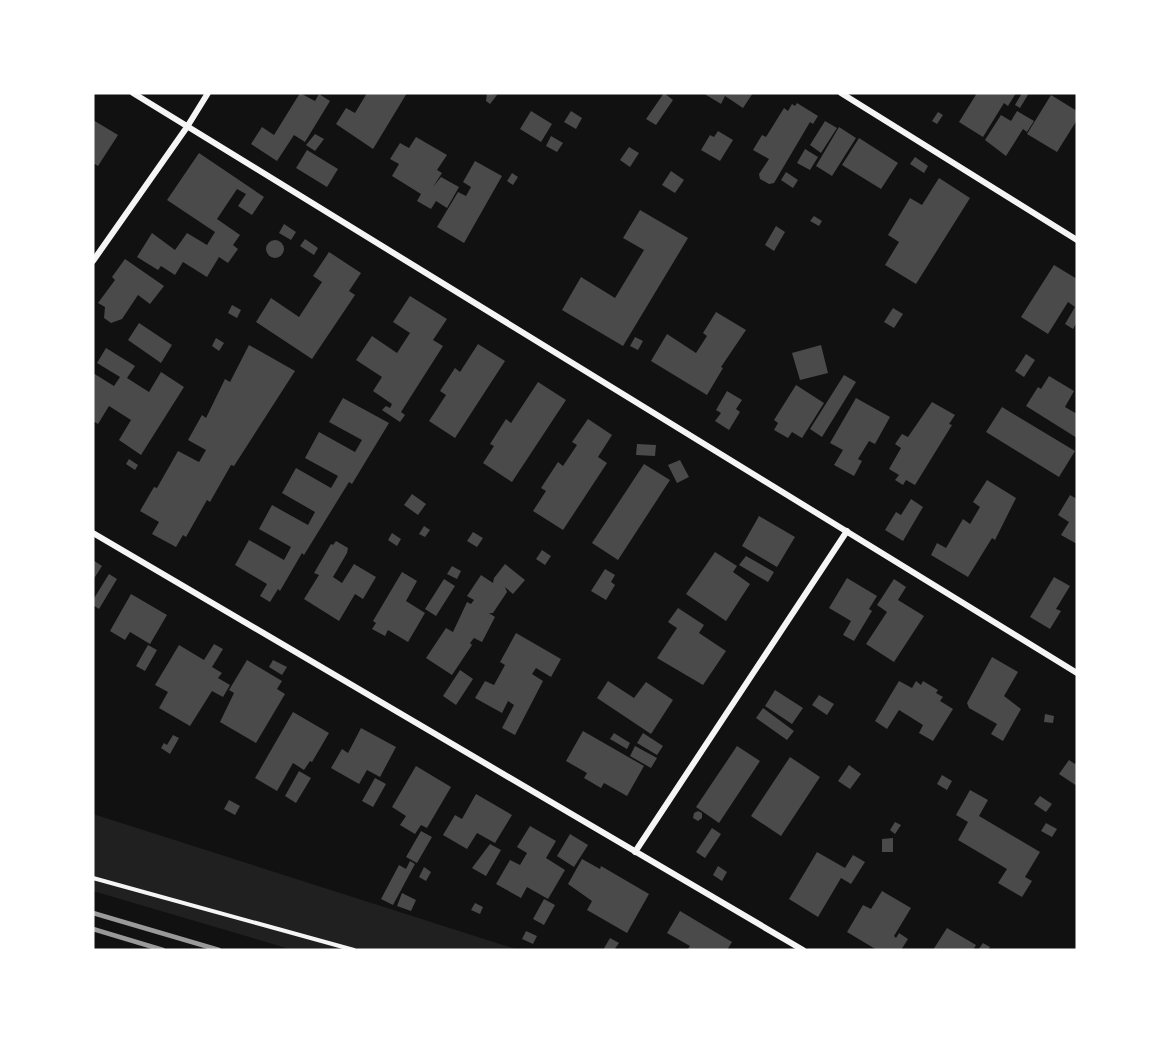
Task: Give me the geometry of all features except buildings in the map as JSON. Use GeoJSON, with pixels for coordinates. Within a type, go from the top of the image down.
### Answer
{"type":"FeatureCollection","features":[{"type":"Feature","properties":{"kind":"street"},"geometry":{"type":"LineString","coordinates":[[133,93],[1077,673]]}},
{"type":"Feature","properties":{"kind":"street"},"geometry":{"type":"LineString","coordinates":[[93,261],[187,127],[208,93]]}},
{"type":"Feature","properties":{"kind":"street"},"geometry":{"type":"LineString","coordinates":[[841,93],[1077,240]]}},
{"type":"Feature","properties":{"kind":"street"},"geometry":{"type":"LineString","coordinates":[[635,852],[847,531]]}},
{"type":"Feature","properties":{"kind":"street"},"geometry":{"type":"LineString","coordinates":[[93,533],[803,950]]}},
{"type":"Feature","properties":{"kind":"path"},"geometry":{"type":"LineString","coordinates":[[93,878],[354,950]]}},
{"type":"Feature","properties":{"kind":"shaded area"},"geometry":{"type":"Polygon","coordinates":[[[93,814],[519,950],[293,950],[93,891],[93,814]]]}},
{"type":"Feature","properties":{"kind":"railway"},"geometry":{"type":"LineString","coordinates":[[93,913],[219,950]]}},
{"type":"Feature","properties":{"kind":"railway"},"geometry":{"type":"LineString","coordinates":[[93,929],[163,950]]}}]}
